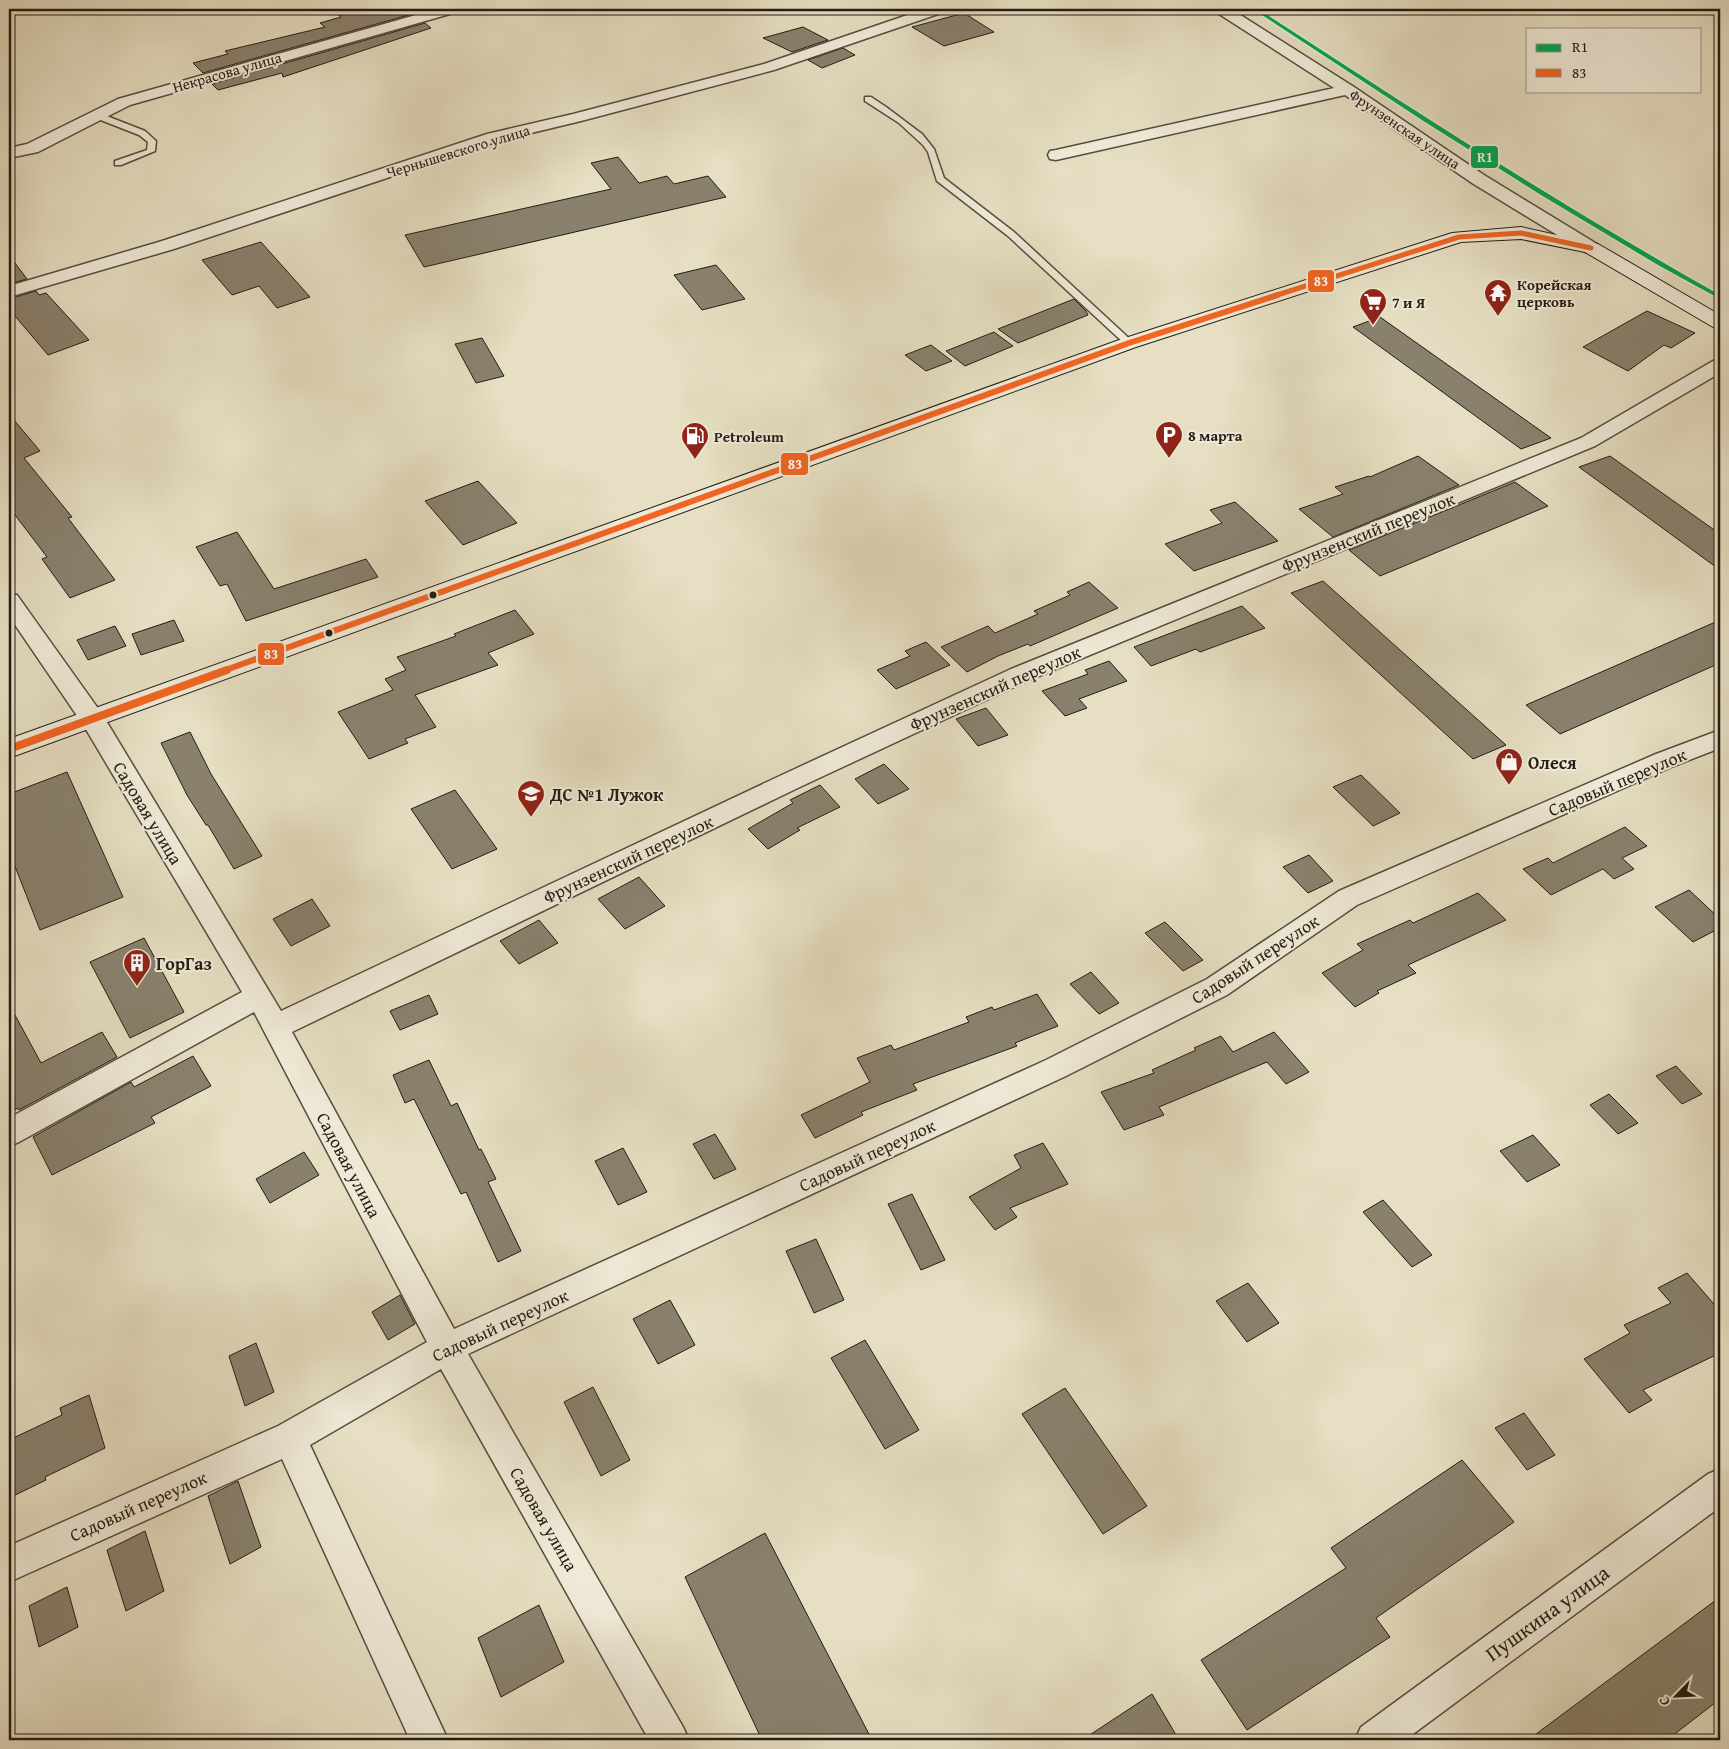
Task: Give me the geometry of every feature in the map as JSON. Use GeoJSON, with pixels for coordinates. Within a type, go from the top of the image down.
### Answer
{"type":"FeatureCollection","features":[{"type":"Feature","properties":{"kind":"street","name":"Некрасова улица"},"geometry":{"type":"LineString","coordinates":[[9,153],[32,148],[124,102],[452,9]]}},
{"type":"Feature","properties":{"kind":"street","name":"Чернышевского улица"},"geometry":{"type":"LineString","coordinates":[[9,292],[177,242],[493,137],[575,118],[769,67],[939,9]]}},
{"type":"Feature","properties":{"kind":"street","name":"Фрунзенская улица"},"geometry":{"type":"LineString","coordinates":[[1220,9],[1348,90],[1478,179],[1591,248],[1720,323]]}},
{"type":"Feature","properties":{"kind":"street"},"geometry":{"type":"LineString","coordinates":[[1056,155],[1348,90]]}},
{"type":"Feature","properties":{"kind":"street"},"geometry":{"type":"LineString","coordinates":[[9,749],[1129,343],[1459,237],[1521,234],[1591,248]]}},
{"type":"Feature","properties":{"kind":"street","name":"Фрунзенский переулок"},"geometry":{"type":"LineString","coordinates":[[275,1027],[1018,675],[1588,442],[1720,364]]}},
{"type":"Feature","properties":{"kind":"street","name":"Садовая улица"},"geometry":{"type":"LineString","coordinates":[[9,600],[92,720],[259,996],[447,1348],[670,1740]]}},
{"type":"Feature","properties":{"kind":"street","name":"Садовый переулок"},"geometry":{"type":"LineString","coordinates":[[9,1564],[290,1438],[447,1348],[1056,1068],[1217,987],[1348,898],[1665,760],[1720,739]]}},
{"type":"Feature","properties":{"kind":"street"},"geometry":{"type":"LineString","coordinates":[[9,1133],[259,996]]}},
{"type":"Feature","properties":{"kind":"street"},"geometry":{"type":"LineString","coordinates":[[290,1438],[428,1740]]}},
{"type":"Feature","properties":{"kind":"street","name":"Пушкина улица"},"geometry":{"type":"LineString","coordinates":[[1374,1740],[1720,1486]]}},
{"type":"Feature","properties":{"kind":"lane"},"geometry":{"type":"LineString","coordinates":[[868,99],[883,108],[926,143],[931,150],[940,179],[1011,234],[1129,343]]}},
{"type":"Feature","properties":{"kind":"lane"},"geometry":{"type":"LineString","coordinates":[[96,115],[142,133],[152,141],[151,151],[118,163]]}},
{"type":"Feature","properties":{"kind":"building"},"geometry":{"type":"Polygon","coordinates":[[[331,9],[406,9],[412,14],[203,73],[193,63],[228,54],[225,51],[325,27],[320,23],[341,17],[331,9]]]}},
{"type":"Feature","properties":{"kind":"building"},"geometry":{"type":"Polygon","coordinates":[[[964,13],[994,32],[944,46],[912,27],[964,13]]]}},
{"type":"Feature","properties":{"kind":"building"},"geometry":{"type":"Polygon","coordinates":[[[425,23],[431,28],[283,77],[282,73],[218,90],[212,84],[425,23]]]}},
{"type":"Feature","properties":{"kind":"building"},"geometry":{"type":"Polygon","coordinates":[[[803,27],[828,40],[792,52],[763,38],[803,27]]]}},
{"type":"Feature","properties":{"kind":"building"},"geometry":{"type":"Polygon","coordinates":[[[843,48],[855,55],[822,68],[808,60],[843,48]]]}},
{"type":"Feature","properties":{"kind":"building"},"geometry":{"type":"Polygon","coordinates":[[[618,157],[639,183],[667,176],[674,184],[708,176],[726,197],[424,267],[405,235],[611,189],[591,163],[618,157]]]}},
{"type":"Feature","properties":{"kind":"building"},"geometry":{"type":"Polygon","coordinates":[[[261,242],[310,297],[277,308],[259,286],[232,295],[202,260],[261,242]]]}},
{"type":"Feature","properties":{"kind":"building"},"geometry":{"type":"Polygon","coordinates":[[[9,255],[27,279],[9,284],[9,255]]]}},
{"type":"Feature","properties":{"kind":"building"},"geometry":{"type":"Polygon","coordinates":[[[716,265],[745,299],[702,310],[674,275],[716,265]]]}},
{"type":"Feature","properties":{"kind":"building"},"geometry":{"type":"Polygon","coordinates":[[[36,291],[39,295],[46,293],[89,340],[48,355],[9,309],[9,299],[36,291]]]}},
{"type":"Feature","properties":{"kind":"building"},"geometry":{"type":"Polygon","coordinates":[[[1074,299],[1088,315],[1018,343],[998,329],[1074,299]]]}},
{"type":"Feature","properties":{"kind":"building"},"geometry":{"type":"Polygon","coordinates":[[[1647,311],[1695,333],[1671,348],[1664,345],[1628,371],[1583,347],[1647,311]]]}},
{"type":"Feature","properties":{"kind":"building"},"geometry":{"type":"Polygon","coordinates":[[[1380,317],[1551,438],[1521,449],[1353,327],[1380,317]]]}},
{"type":"Feature","properties":{"kind":"building"},"geometry":{"type":"Polygon","coordinates":[[[994,332],[1013,346],[965,366],[946,351],[994,332]]]}},
{"type":"Feature","properties":{"kind":"building"},"geometry":{"type":"Polygon","coordinates":[[[482,338],[504,376],[476,383],[455,344],[482,338]]]}},
{"type":"Feature","properties":{"kind":"building"},"geometry":{"type":"Polygon","coordinates":[[[931,345],[952,361],[926,371],[905,355],[931,345]]]}},
{"type":"Feature","properties":{"kind":"building"},"geometry":{"type":"Polygon","coordinates":[[[9,414],[40,451],[24,458],[72,517],[68,518],[115,580],[70,598],[42,559],[47,557],[9,507],[9,414]]]}},
{"type":"Feature","properties":{"kind":"building"},"geometry":{"type":"Polygon","coordinates":[[[1418,456],[1459,485],[1333,537],[1299,509],[1343,494],[1335,487],[1370,477],[1418,456]]]}},
{"type":"Feature","properties":{"kind":"building"},"geometry":{"type":"Polygon","coordinates":[[[1610,456],[1720,534],[1720,570],[1579,467],[1610,456]]]}},
{"type":"Feature","properties":{"kind":"building"},"geometry":{"type":"Polygon","coordinates":[[[478,481],[517,523],[463,545],[425,501],[478,481]]]}},
{"type":"Feature","properties":{"kind":"building"},"geometry":{"type":"Polygon","coordinates":[[[1515,482],[1548,506],[1380,576],[1349,550],[1515,482]]]}},
{"type":"Feature","properties":{"kind":"building"},"geometry":{"type":"Polygon","coordinates":[[[1235,502],[1278,541],[1194,571],[1165,544],[1222,523],[1210,510],[1235,502]]]}},
{"type":"Feature","properties":{"kind":"building"},"geometry":{"type":"Polygon","coordinates":[[[237,532],[274,589],[366,559],[378,577],[246,621],[227,584],[220,586],[196,547],[237,532]]]}},
{"type":"Feature","properties":{"kind":"building"},"geometry":{"type":"Polygon","coordinates":[[[1323,581],[1506,745],[1473,759],[1291,593],[1323,581]]]}},
{"type":"Feature","properties":{"kind":"building"},"geometry":{"type":"Polygon","coordinates":[[[1089,582],[1118,608],[1030,646],[1028,644],[998,656],[967,672],[941,647],[988,626],[995,633],[1038,614],[1034,611],[1070,595],[1067,592],[1089,582]]]}},
{"type":"Feature","properties":{"kind":"building"},"geometry":{"type":"Polygon","coordinates":[[[1242,606],[1265,628],[1200,652],[1196,649],[1151,666],[1134,647],[1242,606]]]}},
{"type":"Feature","properties":{"kind":"building"},"geometry":{"type":"Polygon","coordinates":[[[515,610],[534,634],[488,653],[498,665],[415,695],[436,727],[405,739],[408,743],[369,759],[338,712],[393,690],[385,679],[406,670],[397,657],[456,636],[454,634],[515,610]]]}},
{"type":"Feature","properties":{"kind":"building"},"geometry":{"type":"Polygon","coordinates":[[[174,620],[184,641],[141,655],[132,634],[174,620]]]}},
{"type":"Feature","properties":{"kind":"building"},"geometry":{"type":"Polygon","coordinates":[[[1720,620],[1720,663],[1560,734],[1526,705],[1720,620]]]}},
{"type":"Feature","properties":{"kind":"building"},"geometry":{"type":"Polygon","coordinates":[[[115,626],[126,646],[88,660],[77,640],[115,626]]]}},
{"type":"Feature","properties":{"kind":"building"},"geometry":{"type":"Polygon","coordinates":[[[926,642],[950,665],[896,689],[877,670],[910,656],[905,651],[926,642]]]}},
{"type":"Feature","properties":{"kind":"building"},"geometry":{"type":"Polygon","coordinates":[[[1109,661],[1127,681],[1079,699],[1087,708],[1065,716],[1042,691],[1088,674],[1085,670],[1109,661]]]}},
{"type":"Feature","properties":{"kind":"building"},"geometry":{"type":"Polygon","coordinates":[[[986,708],[1008,735],[978,746],[956,719],[986,708]]]}},
{"type":"Feature","properties":{"kind":"building"},"geometry":{"type":"Polygon","coordinates":[[[190,732],[211,774],[262,856],[234,869],[208,825],[206,825],[187,795],[161,743],[190,732]]]}},
{"type":"Feature","properties":{"kind":"building"},"geometry":{"type":"Polygon","coordinates":[[[884,764],[909,789],[878,804],[855,779],[884,764]]]}},
{"type":"Feature","properties":{"kind":"building"},"geometry":{"type":"Polygon","coordinates":[[[67,772],[123,897],[40,930],[9,851],[9,794],[67,772]]]}},
{"type":"Feature","properties":{"kind":"building"},"geometry":{"type":"Polygon","coordinates":[[[1361,775],[1400,813],[1373,826],[1333,787],[1361,775]]]}},
{"type":"Feature","properties":{"kind":"building"},"geometry":{"type":"Polygon","coordinates":[[[820,785],[840,807],[797,828],[800,830],[768,849],[748,829],[793,803],[790,800],[820,785]]]}},
{"type":"Feature","properties":{"kind":"building"},"geometry":{"type":"Polygon","coordinates":[[[455,790],[497,849],[452,869],[411,809],[455,790]]]}},
{"type":"Feature","properties":{"kind":"building"},"geometry":{"type":"Polygon","coordinates":[[[1625,827],[1647,846],[1622,858],[1634,869],[1614,879],[1603,869],[1551,895],[1523,869],[1548,858],[1553,863],[1625,827]]]}},
{"type":"Feature","properties":{"kind":"building"},"geometry":{"type":"Polygon","coordinates":[[[1309,855],[1333,881],[1308,893],[1283,867],[1309,855]]]}},
{"type":"Feature","properties":{"kind":"building"},"geometry":{"type":"Polygon","coordinates":[[[639,877],[665,906],[625,929],[598,899],[639,877]]]}},
{"type":"Feature","properties":{"kind":"building"},"geometry":{"type":"Polygon","coordinates":[[[1689,890],[1720,919],[1720,928],[1693,942],[1655,907],[1689,890]]]}},
{"type":"Feature","properties":{"kind":"building"},"geometry":{"type":"Polygon","coordinates":[[[1478,893],[1506,920],[1408,965],[1416,973],[1377,991],[1379,993],[1355,1007],[1322,973],[1363,950],[1357,944],[1410,920],[1413,923],[1478,893]]]}},
{"type":"Feature","properties":{"kind":"building"},"geometry":{"type":"Polygon","coordinates":[[[312,899],[330,926],[291,946],[273,919],[312,899]]]}},
{"type":"Feature","properties":{"kind":"building"},"geometry":{"type":"Polygon","coordinates":[[[539,920],[558,943],[519,964],[500,941],[539,920]]]}},
{"type":"Feature","properties":{"kind":"building"},"geometry":{"type":"Polygon","coordinates":[[[1165,922],[1203,960],[1183,971],[1145,933],[1165,922]]]}},
{"type":"Feature","properties":{"kind":"building","name":"ГорГаз"},"geometry":{"type":"Polygon","coordinates":[[[144,938],[184,1012],[130,1038],[90,962],[144,938]]]}},
{"type":"Feature","properties":{"kind":"building"},"geometry":{"type":"Polygon","coordinates":[[[1091,972],[1119,1003],[1099,1014],[1070,984],[1091,972]]]}},
{"type":"Feature","properties":{"kind":"building"},"geometry":{"type":"Polygon","coordinates":[[[1037,994],[1058,1026],[1015,1043],[1017,1046],[913,1084],[917,1090],[861,1112],[863,1115],[815,1138],[801,1115],[870,1082],[857,1058],[891,1045],[894,1050],[969,1022],[966,1017],[992,1007],[994,1010],[1037,994]]]}},
{"type":"Feature","properties":{"kind":"building"},"geometry":{"type":"Polygon","coordinates":[[[429,995],[438,1014],[400,1030],[390,1011],[429,995]]]}},
{"type":"Feature","properties":{"kind":"building"},"geometry":{"type":"Polygon","coordinates":[[[9,1004],[41,1063],[102,1032],[117,1057],[19,1110],[18,1108],[9,1113],[9,1004]]]}},
{"type":"Feature","properties":{"kind":"building"},"geometry":{"type":"Polygon","coordinates":[[[1274,1032],[1309,1072],[1286,1084],[1267,1062],[1159,1107],[1164,1115],[1124,1130],[1101,1092],[1154,1073],[1152,1070],[1196,1050],[1194,1048],[1221,1036],[1233,1052],[1274,1032]]]}},
{"type":"Feature","properties":{"kind":"building"},"geometry":{"type":"Polygon","coordinates":[[[193,1056],[211,1086],[151,1117],[155,1123],[52,1175],[33,1137],[131,1082],[134,1087],[193,1056]]]}},
{"type":"Feature","properties":{"kind":"building"},"geometry":{"type":"Polygon","coordinates":[[[429,1060],[451,1106],[457,1103],[479,1150],[481,1149],[496,1179],[488,1182],[521,1251],[498,1262],[466,1192],[461,1194],[414,1099],[405,1103],[393,1075],[429,1060]]]}},
{"type":"Feature","properties":{"kind":"building"},"geometry":{"type":"Polygon","coordinates":[[[1676,1066],[1702,1094],[1682,1104],[1656,1076],[1676,1066]]]}},
{"type":"Feature","properties":{"kind":"building"},"geometry":{"type":"Polygon","coordinates":[[[1609,1094],[1638,1123],[1618,1134],[1590,1105],[1609,1094]]]}},
{"type":"Feature","properties":{"kind":"building"},"geometry":{"type":"Polygon","coordinates":[[[715,1134],[736,1169],[714,1179],[693,1144],[715,1134]]]}},
{"type":"Feature","properties":{"kind":"building"},"geometry":{"type":"Polygon","coordinates":[[[1533,1135],[1560,1165],[1527,1182],[1500,1151],[1533,1135]]]}},
{"type":"Feature","properties":{"kind":"building"},"geometry":{"type":"Polygon","coordinates":[[[1043,1143],[1068,1184],[1010,1208],[1017,1217],[995,1230],[969,1197],[1021,1168],[1014,1155],[1043,1143]]]}},
{"type":"Feature","properties":{"kind":"building"},"geometry":{"type":"Polygon","coordinates":[[[623,1148],[647,1192],[618,1205],[595,1161],[623,1148]]]}},
{"type":"Feature","properties":{"kind":"building"},"geometry":{"type":"Polygon","coordinates":[[[304,1152],[319,1175],[270,1203],[256,1179],[304,1152]]]}},
{"type":"Feature","properties":{"kind":"building"},"geometry":{"type":"Polygon","coordinates":[[[912,1194],[945,1260],[921,1270],[888,1204],[912,1194]]]}},
{"type":"Feature","properties":{"kind":"building"},"geometry":{"type":"Polygon","coordinates":[[[1383,1200],[1432,1255],[1412,1267],[1363,1212],[1383,1200]]]}},
{"type":"Feature","properties":{"kind":"building"},"geometry":{"type":"Polygon","coordinates":[[[816,1239],[844,1300],[814,1313],[786,1251],[816,1239]]]}},
{"type":"Feature","properties":{"kind":"building"},"geometry":{"type":"Polygon","coordinates":[[[1687,1273],[1720,1311],[1720,1353],[1643,1390],[1652,1400],[1629,1413],[1584,1359],[1630,1333],[1624,1325],[1671,1303],[1658,1288],[1687,1273]]]}},
{"type":"Feature","properties":{"kind":"building"},"geometry":{"type":"Polygon","coordinates":[[[1248,1283],[1279,1323],[1247,1342],[1216,1301],[1248,1283]]]}},
{"type":"Feature","properties":{"kind":"building"},"geometry":{"type":"Polygon","coordinates":[[[400,1295],[415,1324],[388,1340],[372,1312],[400,1295]]]}},
{"type":"Feature","properties":{"kind":"building"},"geometry":{"type":"Polygon","coordinates":[[[670,1300],[695,1345],[658,1364],[633,1319],[670,1300]]]}},
{"type":"Feature","properties":{"kind":"building"},"geometry":{"type":"Polygon","coordinates":[[[865,1340],[919,1430],[885,1449],[831,1358],[865,1340]]]}},
{"type":"Feature","properties":{"kind":"building"},"geometry":{"type":"Polygon","coordinates":[[[256,1343],[274,1392],[245,1406],[229,1356],[256,1343]]]}},
{"type":"Feature","properties":{"kind":"building"},"geometry":{"type":"Polygon","coordinates":[[[593,1387],[630,1460],[601,1476],[564,1402],[593,1387]]]}},
{"type":"Feature","properties":{"kind":"building"},"geometry":{"type":"Polygon","coordinates":[[[1065,1388],[1147,1506],[1103,1534],[1022,1414],[1065,1388]]]}},
{"type":"Feature","properties":{"kind":"building"},"geometry":{"type":"Polygon","coordinates":[[[89,1395],[105,1448],[45,1477],[46,1480],[9,1498],[9,1440],[62,1415],[60,1408],[89,1395]]]}},
{"type":"Feature","properties":{"kind":"building"},"geometry":{"type":"Polygon","coordinates":[[[1524,1413],[1555,1455],[1527,1470],[1495,1428],[1524,1413]]]}},
{"type":"Feature","properties":{"kind":"building"},"geometry":{"type":"Polygon","coordinates":[[[1462,1460],[1514,1522],[1376,1618],[1390,1637],[1247,1730],[1201,1660],[1346,1568],[1331,1548],[1462,1460]]]}},
{"type":"Feature","properties":{"kind":"building"},"geometry":{"type":"Polygon","coordinates":[[[238,1481],[261,1547],[230,1564],[208,1496],[238,1481]]]}},
{"type":"Feature","properties":{"kind":"building"},"geometry":{"type":"Polygon","coordinates":[[[145,1531],[164,1591],[126,1611],[107,1550],[145,1531]]]}},
{"type":"Feature","properties":{"kind":"building"},"geometry":{"type":"Polygon","coordinates":[[[765,1533],[872,1740],[762,1740],[685,1577],[765,1533]]]}},
{"type":"Feature","properties":{"kind":"building"},"geometry":{"type":"Polygon","coordinates":[[[67,1587],[78,1627],[39,1647],[29,1606],[67,1587]]]}},
{"type":"Feature","properties":{"kind":"building"},"geometry":{"type":"Polygon","coordinates":[[[1720,1597],[1720,1699],[1667,1740],[1528,1740],[1720,1597]]]}},
{"type":"Feature","properties":{"kind":"building"},"geometry":{"type":"Polygon","coordinates":[[[539,1605],[564,1662],[501,1697],[478,1638],[539,1605]]]}},
{"type":"Feature","properties":{"kind":"building"},"geometry":{"type":"Polygon","coordinates":[[[1152,1694],[1179,1740],[1082,1740],[1152,1694]]]}},
{"type":"Feature","properties":{"kind":"transit line","name":"R1"},"geometry":{"type":"LineString","coordinates":[[1255,9],[1543,194],[1720,297]]}},
{"type":"Feature","properties":{"kind":"transit line","name":"83"},"geometry":{"type":"LineString","coordinates":[[9,749],[1129,343],[1459,237],[1521,233],[1591,248]]}},
{"type":"Feature","properties":{"kind":"place","name":"Корейская церковь"},"geometry":{"type":"Point","coordinates":[1498,317]}},
{"type":"Feature","properties":{"kind":"place","name":"7 и Я"},"geometry":{"type":"Point","coordinates":[1373,326]}},
{"type":"Feature","properties":{"kind":"place","name":"8 марта"},"geometry":{"type":"Point","coordinates":[1169,459]}},
{"type":"Feature","properties":{"kind":"place","name":"Petroleum"},"geometry":{"type":"Point","coordinates":[695,460]}},
{"type":"Feature","properties":{"kind":"place","name":"Олеся"},"geometry":{"type":"Point","coordinates":[1509,786]}},
{"type":"Feature","properties":{"kind":"place","name":"ДС №1 Лужок"},"geometry":{"type":"Point","coordinates":[531,818]}},
{"type":"Feature","properties":{"kind":"place","name":"ГорГаз"},"geometry":{"type":"Point","coordinates":[137,987]}}]}
